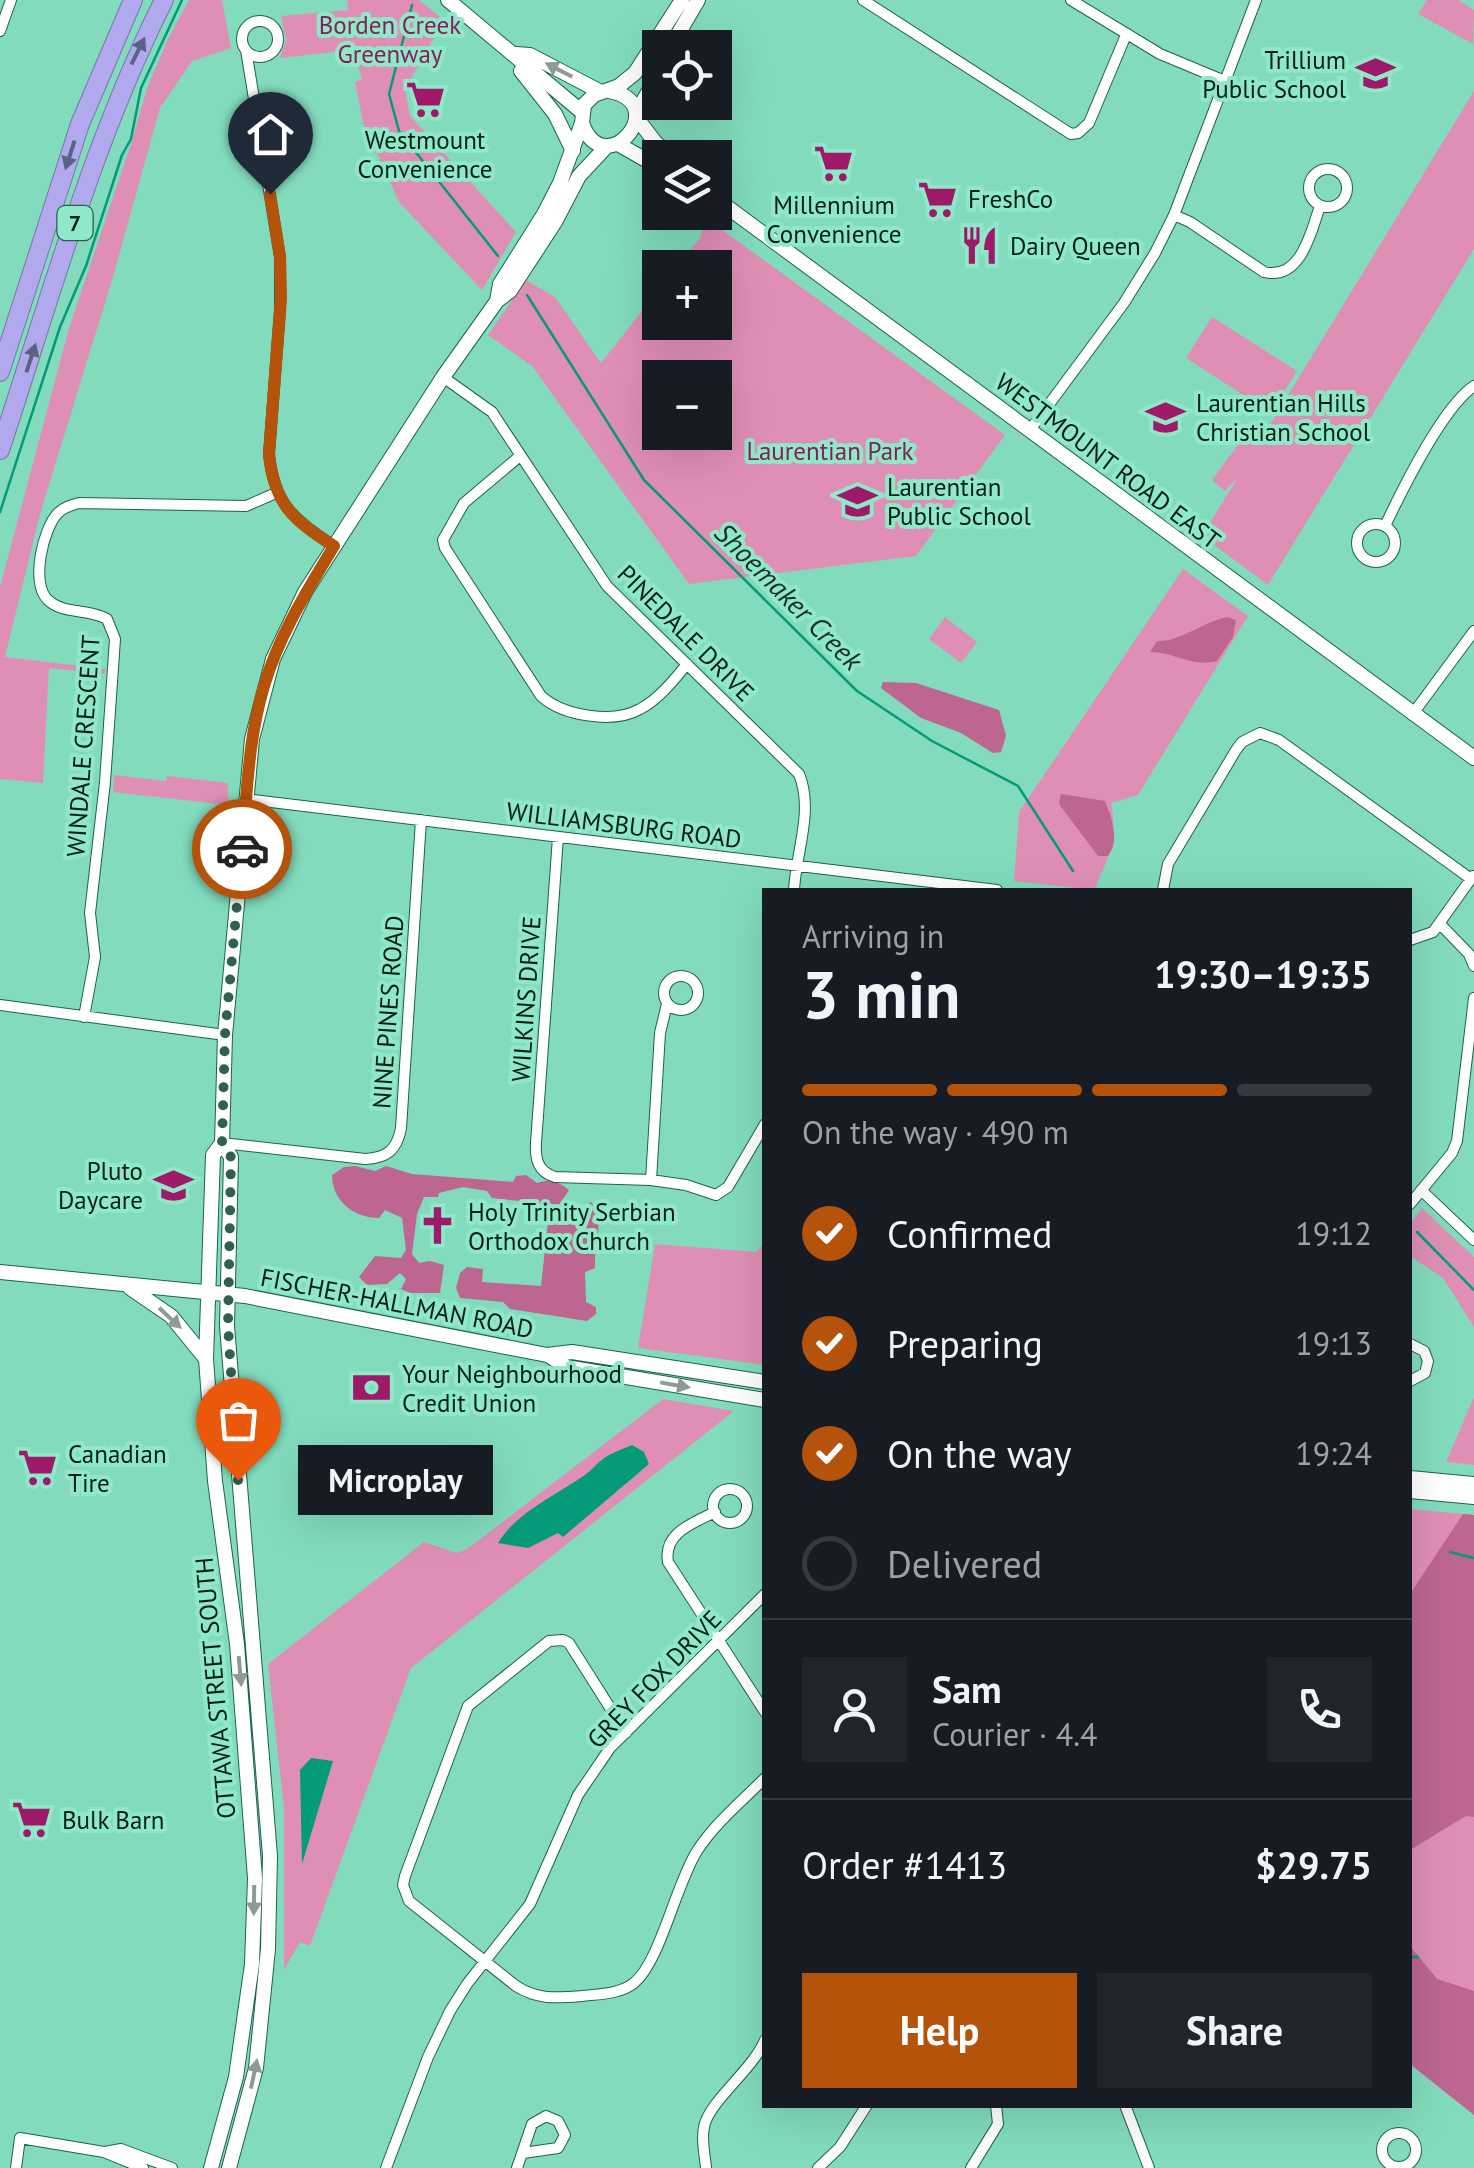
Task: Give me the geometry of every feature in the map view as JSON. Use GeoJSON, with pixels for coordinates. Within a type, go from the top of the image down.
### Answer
{"type":"FeatureCollection","features":[{"type":"Feature","properties":{"kind":"highway","name":"7"},"geometry":{"type":"LineString","coordinates":[[0,372],[80,124],[133,0]]}},
{"type":"Feature","properties":{"kind":"highway","name":"7"},"geometry":{"type":"LineString","coordinates":[[0,450],[96,158],[132,64],[164,0]]}},
{"type":"Feature","properties":{"kind":"main road"},"geometry":{"type":"LineString","coordinates":[[448,0],[510,49],[582,118],[593,141],[642,159]]}},
{"type":"Feature","properties":{"kind":"main road"},"geometry":{"type":"LineString","coordinates":[[497,301],[500,284],[544,214],[572,150],[588,100],[640,67],[682,0]]}},
{"type":"Feature","properties":{"kind":"main road"},"geometry":{"type":"LineString","coordinates":[[680,30],[698,0]]}},
{"type":"Feature","properties":{"kind":"main road"},"geometry":{"type":"LineString","coordinates":[[510,49],[605,91],[624,95],[654,140]]}},
{"type":"Feature","properties":{"kind":"main road"},"geometry":{"type":"LineString","coordinates":[[510,49],[514,62],[555,114],[572,150]]}},
{"type":"Feature","properties":{"kind":"main road"},"geometry":{"type":"LineString","coordinates":[[497,301],[510,291],[579,176],[614,154],[634,128],[642,104]]}},
{"type":"Feature","properties":{"kind":"main road","name":"WESTMOUNT ROAD EAST"},"geometry":{"type":"LineString","coordinates":[[732,211],[1474,758]]}},
{"type":"Feature","properties":{"kind":"main road","name":"OTTAWA STREET SOUTH"},"geometry":{"type":"LineString","coordinates":[[211,2168],[236,2076],[252,1964],[255,1878],[237,1644],[216,1481],[206,1358],[214,1155],[222,1144],[225,1035],[252,739],[264,683],[289,624],[334,546],[497,301]]}},
{"type":"Feature","properties":{"kind":"main road","name":"OTTAWA STREET SOUTH"},"geometry":{"type":"LineString","coordinates":[[222,1144],[231,1157],[228,1326],[270,1856],[268,1950],[256,2068],[230,2168]]}},
{"type":"Feature","properties":{"kind":"main road","name":"FISCHER-HALLMAN ROAD"},"geometry":{"type":"LineString","coordinates":[[0,1272],[208,1291],[547,1355],[572,1352],[762,1382]]}},
{"type":"Feature","properties":{"kind":"main road"},"geometry":{"type":"LineString","coordinates":[[125,1286],[172,1316],[206,1358]]}},
{"type":"Feature","properties":{"kind":"main road","name":"FISCHER-HALLMAN ROAD"},"geometry":{"type":"LineString","coordinates":[[547,1355],[566,1367],[762,1400]]}},
{"type":"Feature","properties":{"kind":"main road"},"geometry":{"type":"LineString","coordinates":[[1412,1478],[1474,1484]]}},
{"type":"Feature","properties":{"kind":"main road"},"geometry":{"type":"LineString","coordinates":[[1412,1491],[1474,1498]]}},
{"type":"Feature","properties":{"kind":"street"},"geometry":{"type":"LineString","coordinates":[[0,31],[12,0]]}},
{"type":"Feature","properties":{"kind":"street"},"geometry":{"type":"LineString","coordinates":[[863,0],[1071,134],[1089,123],[1126,36]]}},
{"type":"Feature","properties":{"kind":"street"},"geometry":{"type":"LineString","coordinates":[[1071,0],[1126,36],[1225,82]]}},
{"type":"Feature","properties":{"kind":"street"},"geometry":{"type":"LineString","coordinates":[[1030,430],[1156,253],[1256,0]]}},
{"type":"Feature","properties":{"kind":"street"},"geometry":{"type":"LineString","coordinates":[[246,50],[280,257],[269,454],[276,493],[286,509],[334,546]]}},
{"type":"Feature","properties":{"kind":"street"},"geometry":{"type":"LineString","coordinates":[[1174,215],[1272,274],[1297,261],[1320,206]]}},
{"type":"Feature","properties":{"kind":"street","name":"PINEDALE DRIVE"},"geometry":{"type":"LineString","coordinates":[[443,377],[492,412],[607,586],[799,774],[805,799],[794,888]]}},
{"type":"Feature","properties":{"kind":"street"},"geometry":{"type":"LineString","coordinates":[[1385,526],[1441,427],[1474,386]]}},
{"type":"Feature","properties":{"kind":"street"},"geometry":{"type":"LineString","coordinates":[[520,456],[464,503],[443,540],[541,696],[562,710],[620,716],[641,709],[687,664]]}},
{"type":"Feature","properties":{"kind":"street","name":"WINDALE CRESCENT"},"geometry":{"type":"LineString","coordinates":[[84,1017],[95,958],[90,913],[105,782],[115,639],[106,619],[56,606],[42,593],[37,576],[52,521],[62,510],[79,503],[246,506],[276,493]]}},
{"type":"Feature","properties":{"kind":"street"},"geometry":{"type":"LineString","coordinates":[[1412,715],[1472,637]]}},
{"type":"Feature","properties":{"kind":"street"},"geometry":{"type":"LineString","coordinates":[[1163,888],[1168,864],[1236,750],[1242,742],[1260,733],[1279,740],[1473,877],[1440,924],[1427,935],[1412,939]]}},
{"type":"Feature","properties":{"kind":"street","name":"WILLIAMSBURG ROAD"},"geometry":{"type":"LineString","coordinates":[[246,798],[982,888]]}},
{"type":"Feature","properties":{"kind":"street","name":"NINE PINES ROAD"},"geometry":{"type":"LineString","coordinates":[[222,1144],[364,1159],[387,1155],[394,1149],[400,1128],[421,820]]}},
{"type":"Feature","properties":{"kind":"street","name":"WILKINS DRIVE"},"geometry":{"type":"LineString","coordinates":[[558,837],[536,1143],[538,1164],[555,1177],[651,1180]]}},
{"type":"Feature","properties":{"kind":"street"},"geometry":{"type":"LineString","coordinates":[[1440,924],[1469,954],[1474,966]]}},
{"type":"Feature","properties":{"kind":"street"},"geometry":{"type":"LineString","coordinates":[[1412,1201],[1452,1153],[1470,1076],[1474,998]]}},
{"type":"Feature","properties":{"kind":"street"},"geometry":{"type":"LineString","coordinates":[[667,1004],[660,1033],[651,1180],[686,1185],[707,1194],[722,1193],[762,1129]]}},
{"type":"Feature","properties":{"kind":"street"},"geometry":{"type":"LineString","coordinates":[[0,1005],[225,1035]]}},
{"type":"Feature","properties":{"kind":"street"},"geometry":{"type":"LineString","coordinates":[[1421,1190],[1474,1240]]}},
{"type":"Feature","properties":{"kind":"street"},"geometry":{"type":"LineString","coordinates":[[1412,1345],[1424,1351],[1428,1361],[1425,1373],[1412,1379]]}},
{"type":"Feature","properties":{"kind":"street"},"geometry":{"type":"LineString","coordinates":[[714,1512],[672,1538],[666,1554],[762,1707]]}},
{"type":"Feature","properties":{"kind":"street","name":"GREY FOX DRIVE"},"geometry":{"type":"LineString","coordinates":[[386,2168],[443,2026],[484,1961],[530,1904],[578,1794],[610,1748],[762,1597]]}},
{"type":"Feature","properties":{"kind":"street"},"geometry":{"type":"LineString","coordinates":[[626,1733],[574,1650],[563,1640],[549,1641],[468,1706],[403,1885],[409,1901],[526,1992],[547,1999],[607,1994],[632,1985],[646,1968],[698,1850],[717,1825],[762,1781]]}},
{"type":"Feature","properties":{"kind":"street"},"geometry":{"type":"LineString","coordinates":[[706,2168],[704,2135],[708,2117],[752,2066],[762,2046]]}},
{"type":"Feature","properties":{"kind":"street"},"geometry":{"type":"LineString","coordinates":[[818,2168],[840,2147],[866,2108]]}},
{"type":"Feature","properties":{"kind":"street"},"geometry":{"type":"LineString","coordinates":[[971,2168],[998,2124],[996,2108]]}},
{"type":"Feature","properties":{"kind":"street"},"geometry":{"type":"LineString","coordinates":[[1126,2108],[1149,2168]]}},
{"type":"Feature","properties":{"kind":"street"},"geometry":{"type":"LineString","coordinates":[[517,2168],[532,2124],[546,2116],[558,2120],[565,2135],[558,2148],[523,2153]]}},
{"type":"Feature","properties":{"kind":"street"},"geometry":{"type":"LineString","coordinates":[[16,2168],[20,2138],[104,2152],[143,2168]]}},
{"type":"Feature","properties":{"kind":"street"},"geometry":{"type":"LineString","coordinates":[[104,2152],[121,2150],[172,2168]]}},
{"type":"Feature","properties":{"kind":"street"},"geometry":{"type":"LineString","coordinates":[[104,2152],[116,2168]]}},
{"type":"Feature","properties":{"kind":"green space"},"geometry":{"type":"Polygon","coordinates":[[[189,0],[222,0],[231,48],[192,61],[160,108],[40,514],[5,657],[105,669],[105,674],[49,668],[43,783],[0,779],[0,587],[69,328],[146,91],[189,0]]]}},
{"type":"Feature","properties":{"kind":"green space","name":"Borden Creek Greenway"},"geometry":{"type":"Polygon","coordinates":[[[347,0],[419,0],[444,20],[405,89],[410,116],[516,232],[482,290],[399,202],[377,153],[369,153],[355,82],[362,80],[354,50],[280,58],[286,40],[281,16],[348,10],[347,0]]]}},
{"type":"Feature","properties":{"kind":"green space"},"geometry":{"type":"Polygon","coordinates":[[[1427,0],[1458,0],[1474,10],[1473,44],[1418,14],[1427,0]]]}},
{"type":"Feature","properties":{"kind":"green space"},"geometry":{"type":"Polygon","coordinates":[[[1474,91],[1474,249],[1268,585],[1202,536],[1238,477],[1225,491],[1212,480],[1242,439],[1257,446],[1474,91]]]}},
{"type":"Feature","properties":{"kind":"green space","name":"Laurentian Park"},"geometry":{"type":"Polygon","coordinates":[[[703,230],[722,230],[1005,435],[916,556],[689,584],[532,366],[488,335],[526,280],[555,297],[601,363],[642,311],[642,340],[732,340],[732,250],[690,250],[703,230]]]}},
{"type":"Feature","properties":{"kind":"green space"},"geometry":{"type":"Polygon","coordinates":[[[1212,317],[1297,371],[1271,413],[1186,358],[1212,317]]]}},
{"type":"Feature","properties":{"kind":"green space"},"geometry":{"type":"Polygon","coordinates":[[[1183,569],[1248,616],[1138,795],[1111,803],[1111,848],[1095,888],[1014,881],[1019,812],[1183,569]]]}},
{"type":"Feature","properties":{"kind":"green space"},"geometry":{"type":"Polygon","coordinates":[[[945,617],[977,642],[961,663],[929,639],[945,617]]]}},
{"type":"Feature","properties":{"kind":"green space"},"geometry":{"type":"Polygon","coordinates":[[[114,775],[228,783],[228,805],[113,792],[114,775]]]}},
{"type":"Feature","properties":{"kind":"green space"},"geometry":{"type":"Polygon","coordinates":[[[1422,1208],[1474,1257],[1474,1327],[1443,1278],[1412,1257],[1412,1221],[1422,1208]]]}},
{"type":"Feature","properties":{"kind":"green space"},"geometry":{"type":"Polygon","coordinates":[[[655,1244],[757,1252],[762,1245],[762,1365],[638,1348],[655,1244]]]}},
{"type":"Feature","properties":{"kind":"green space"},"geometry":{"type":"Polygon","coordinates":[[[1474,1397],[1474,1465],[1446,1462],[1474,1397]]]}},
{"type":"Feature","properties":{"kind":"green space"},"geometry":{"type":"Polygon","coordinates":[[[663,1399],[734,1411],[411,1668],[310,1946],[300,1942],[284,1970],[284,1808],[268,1664],[424,1542],[457,1553],[470,1547],[663,1399]]]}},
{"type":"Feature","properties":{"kind":"green space"},"geometry":{"type":"Polygon","coordinates":[[[1412,1509],[1474,1515],[1474,2115],[1412,2066],[1412,1509]]]}},
{"type":"Feature","properties":{"kind":"shaded area"},"geometry":{"type":"Polygon","coordinates":[[[1227,617],[1236,620],[1233,637],[1217,661],[1199,663],[1150,652],[1157,641],[1227,617]]]}},
{"type":"Feature","properties":{"kind":"shaded area"},"geometry":{"type":"Polygon","coordinates":[[[883,682],[916,683],[999,710],[1006,736],[1001,752],[993,753],[961,733],[921,718],[881,688],[883,682]]]}},
{"type":"Feature","properties":{"kind":"shaded area"},"geometry":{"type":"Polygon","coordinates":[[[1061,794],[1105,801],[1114,836],[1108,856],[1098,856],[1059,804],[1061,794]]]}},
{"type":"Feature","properties":{"kind":"shaded area"},"geometry":{"type":"Polygon","coordinates":[[[386,1166],[412,1174],[513,1182],[516,1176],[526,1175],[537,1183],[554,1182],[569,1190],[559,1205],[564,1214],[575,1215],[591,1202],[599,1211],[599,1219],[595,1268],[585,1272],[586,1302],[596,1307],[596,1314],[587,1321],[510,1309],[503,1302],[460,1298],[456,1288],[460,1273],[467,1267],[483,1269],[482,1282],[541,1286],[549,1213],[537,1203],[492,1198],[487,1191],[463,1187],[439,1193],[438,1197],[424,1197],[417,1214],[412,1254],[419,1263],[444,1265],[440,1293],[410,1293],[401,1289],[406,1279],[400,1273],[387,1284],[367,1285],[359,1277],[375,1256],[401,1258],[406,1250],[402,1218],[385,1210],[379,1218],[361,1215],[340,1200],[332,1175],[344,1167],[375,1171],[386,1166]]]}},
{"type":"Feature","properties":{"kind":"shaded area"},"geometry":{"type":"Polygon","coordinates":[[[632,1445],[644,1452],[649,1464],[563,1537],[558,1533],[528,1548],[498,1543],[525,1514],[606,1457],[632,1445]]]}},
{"type":"Feature","properties":{"kind":"shaded area"},"geometry":{"type":"Polygon","coordinates":[[[1463,1514],[1474,1515],[1474,1817],[1466,1816],[1412,1849],[1412,1591],[1463,1514]]]}},
{"type":"Feature","properties":{"kind":"shaded area"},"geometry":{"type":"Polygon","coordinates":[[[311,1758],[333,1761],[302,1864],[300,1770],[311,1758]]]}},
{"type":"Feature","properties":{"kind":"shaded area"},"geometry":{"type":"Polygon","coordinates":[[[1412,1948],[1437,1979],[1474,1991],[1474,2115],[1412,2066],[1412,1948]]]}},
{"type":"Feature","properties":{"kind":"waterway","name":"Shoemaker Creek"},"geometry":{"type":"LineString","coordinates":[[0,512],[60,327],[131,139],[141,88],[182,0]]}},
{"type":"Feature","properties":{"kind":"waterway","name":"Shoemaker Creek"},"geometry":{"type":"LineString","coordinates":[[412,5],[389,94],[399,131],[498,256]]}},
{"type":"Feature","properties":{"kind":"waterway","name":"Shoemaker Creek"},"geometry":{"type":"LineString","coordinates":[[527,295],[644,480],[857,691],[932,741],[1018,786],[1073,871]]}},
{"type":"Feature","properties":{"kind":"waterway","name":"Shoemaker Creek"},"geometry":{"type":"LineString","coordinates":[[1417,1232],[1474,1290]]}},
{"type":"Feature","properties":{"kind":"waterway"},"geometry":{"type":"LineString","coordinates":[[1450,1552],[1474,1558]]}},
{"type":"Feature","properties":{"kind":"waterway"},"geometry":{"type":"LineString","coordinates":[[1412,1957],[1418,1957]]}},
{"type":"Feature","properties":{"kind":"way so far"},"geometry":{"type":"LineString","coordinates":[[238,1480],[228,1326],[231,1157],[222,1144],[225,1035],[242,849]]}},
{"type":"Feature","properties":{"kind":"place","name":"Trillium Public School"},"geometry":{"type":"Point","coordinates":[1376,74]}},
{"type":"Feature","properties":{"kind":"place","name":"Westmount Convenience"},"geometry":{"type":"Point","coordinates":[425,99]}},
{"type":"Feature","properties":{"kind":"place","name":"Millennium Convenience"},"geometry":{"type":"Point","coordinates":[834,164]}},
{"type":"Feature","properties":{"kind":"place","name":"FreshCo"},"geometry":{"type":"Point","coordinates":[938,199]}},
{"type":"Feature","properties":{"kind":"place","name":"Dairy Queen"},"geometry":{"type":"Point","coordinates":[980,246]}},
{"type":"Feature","properties":{"kind":"place","name":"Laurentian Hills Christian School"},"geometry":{"type":"Point","coordinates":[1166,417]}},
{"type":"Feature","properties":{"kind":"place","name":"Laurentian Public School"},"geometry":{"type":"Point","coordinates":[857,501]}},
{"type":"Feature","properties":{"kind":"place","name":"Pluto Daycare"},"geometry":{"type":"Point","coordinates":[173,1185]}},
{"type":"Feature","properties":{"kind":"place","name":"Holy Trinity Serbian Orthodox Church"},"geometry":{"type":"Point","coordinates":[438,1226]}},
{"type":"Feature","properties":{"kind":"place","name":"Your Neighbourhood Credit Union"},"geometry":{"type":"Point","coordinates":[372,1388]}},
{"type":"Feature","properties":{"kind":"place","name":"Canadian Tire"},"geometry":{"type":"Point","coordinates":[38,1468]}},
{"type":"Feature","properties":{"kind":"place","name":"Microplay"},"geometry":{"type":"Point","coordinates":[238,1480]}},
{"type":"Feature","properties":{"kind":"place","name":"Bulk Barn"},"geometry":{"type":"Point","coordinates":[32,1820]}},
{"type":"Feature","properties":{"kind":"route"},"geometry":{"type":"LineString","coordinates":[[242,849],[252,739],[264,683],[305,592],[334,546],[286,509],[271,477],[269,454],[281,298],[280,257],[270,194]]}}]}
